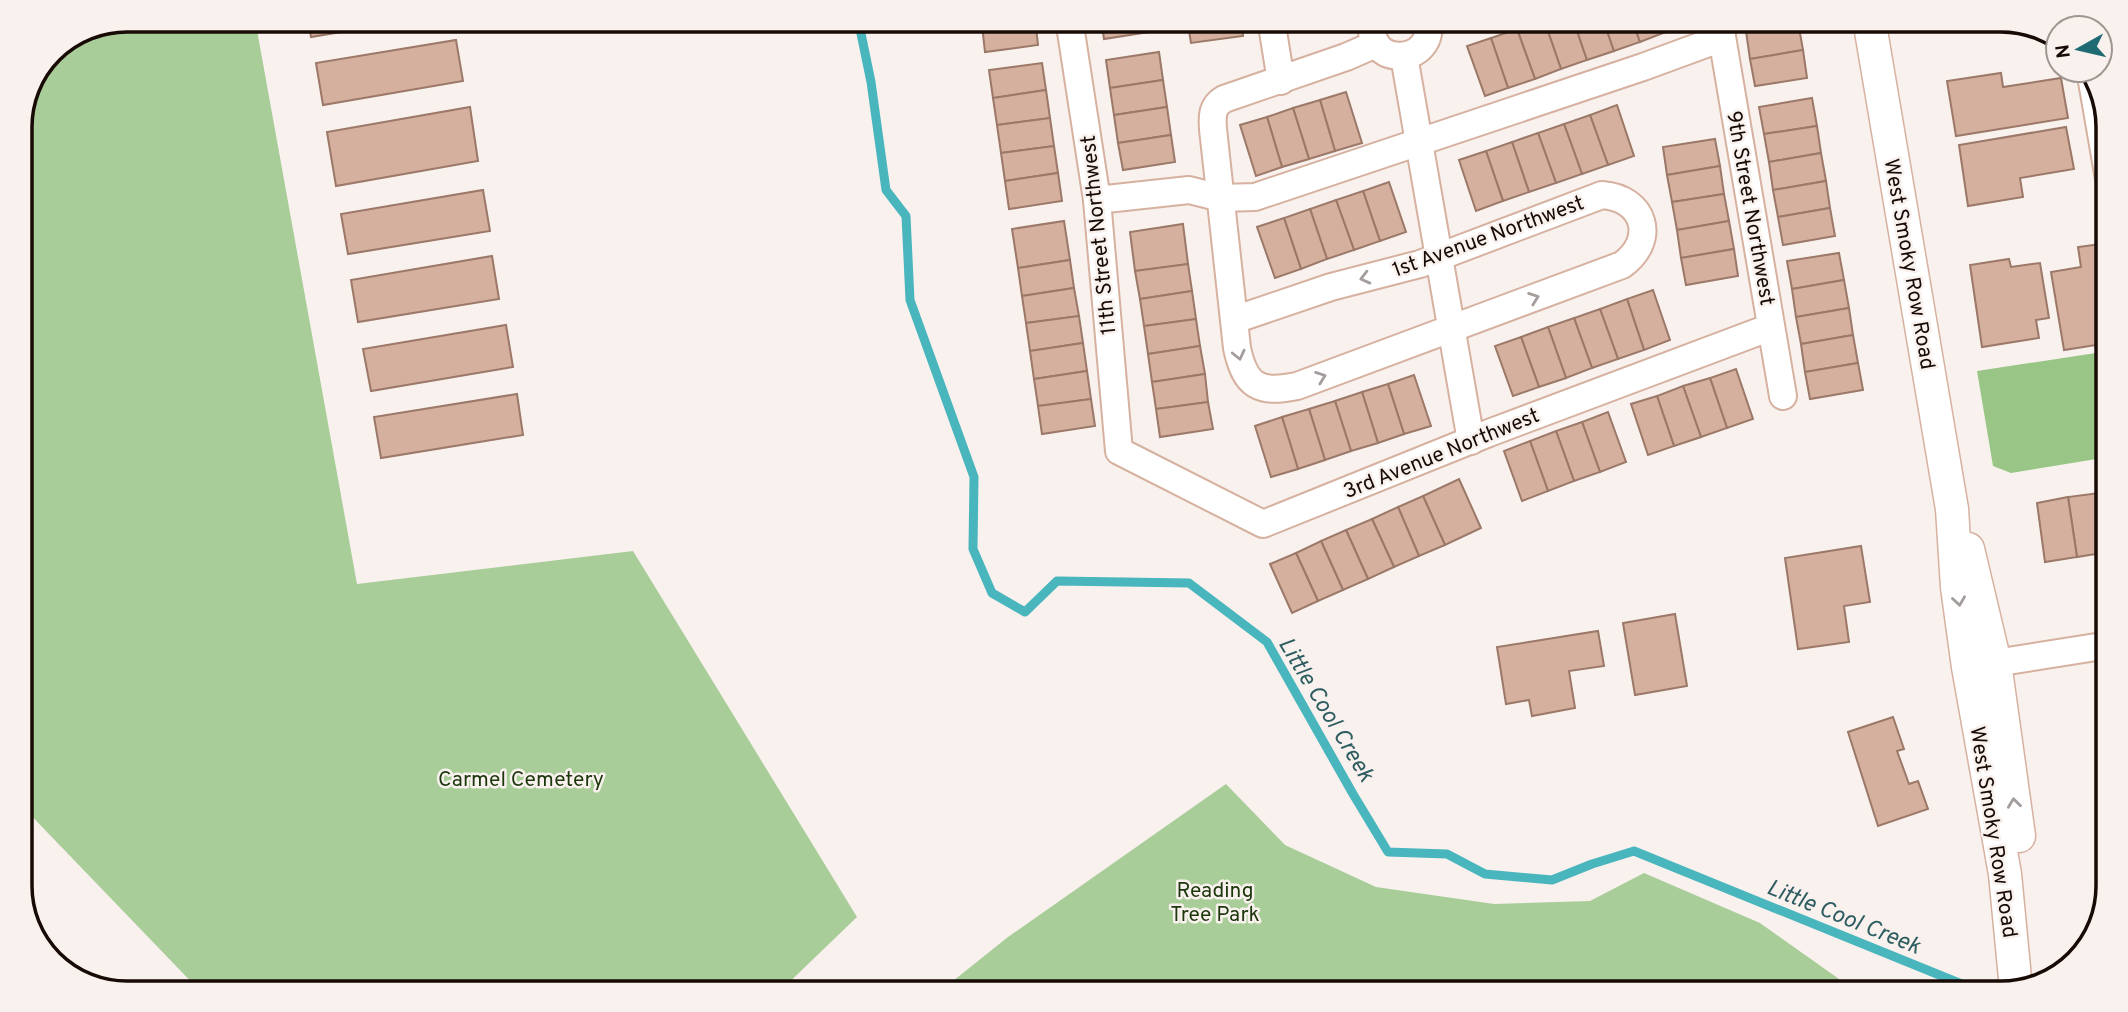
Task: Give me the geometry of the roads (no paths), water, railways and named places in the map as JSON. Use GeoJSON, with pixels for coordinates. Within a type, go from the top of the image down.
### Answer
{"type":"FeatureCollection","features":[{"type":"Feature","properties":{"kind":"street","name":"11th Street Northwest"},"geometry":{"type":"LineString","coordinates":[[1071,31],[1097,200],[1119,451]]}},
{"type":"Feature","properties":{"kind":"street"},"geometry":{"type":"LineString","coordinates":[[1273,31],[1280,81]]}},
{"type":"Feature","properties":{"kind":"street"},"geometry":{"type":"LineString","coordinates":[[1234,320],[1213,110],[1224,99],[1280,81],[1374,32],[1385,53],[1404,56],[1419,49],[1425,42],[1428,31]]}},
{"type":"Feature","properties":{"kind":"street"},"geometry":{"type":"LineString","coordinates":[[1097,200],[1189,190],[1221,198],[1255,197],[1419,143],[1713,31]]}},
{"type":"Feature","properties":{"kind":"street","name":"9th Street Northwest"},"geometry":{"type":"LineString","coordinates":[[1722,31],[1783,397]]}},
{"type":"Feature","properties":{"kind":"street","name":"West Smoky Row Road"},"geometry":{"type":"LineString","coordinates":[[1871,31],[1952,509],[1957,587],[1981,665],[2005,874],[2020,921],[2031,975]]}},
{"type":"Feature","properties":{"kind":"street"},"geometry":{"type":"LineString","coordinates":[[1404,56],[1471,441]]}},
{"type":"Feature","properties":{"kind":"street","name":"1st Avenue Northwest"},"geometry":{"type":"LineString","coordinates":[[1602,195],[1622,198],[1637,213],[1642,224],[1643,237],[1639,249],[1622,265],[1297,386],[1279,390],[1266,389],[1255,385],[1246,377],[1240,364],[1234,320],[1331,287],[1438,257],[1602,195]]}},
{"type":"Feature","properties":{"kind":"street","name":"3rd Avenue Northwest"},"geometry":{"type":"LineString","coordinates":[[1119,451],[1262,524],[1471,441],[1772,327]]}},
{"type":"Feature","properties":{"kind":"street"},"geometry":{"type":"LineString","coordinates":[[1981,665],[2096,647]]}},
{"type":"Feature","properties":{"kind":"street","name":"West Smoky Row Road"},"geometry":{"type":"LineString","coordinates":[[2016,980],[2020,921]]}},
{"type":"Feature","properties":{"kind":"waterway","name":"Little Cool Creek"},"geometry":{"type":"LineString","coordinates":[[860,31],[871,82],[886,190],[906,216],[910,300],[974,477],[973,549],[992,593],[1025,612],[1057,581],[1189,583],[1267,642],[1388,852],[1447,854],[1485,874],[1552,880],[1634,851],[1954,981]]}},
{"type":"Feature","properties":{"kind":"park label","name":"Carmel Cemetery"},"geometry":{"type":"Point","coordinates":[521,779]}},
{"type":"Feature","properties":{"kind":"park label","name":"Reading Tree Park"},"geometry":{"type":"Point","coordinates":[1215,902]}}]}
